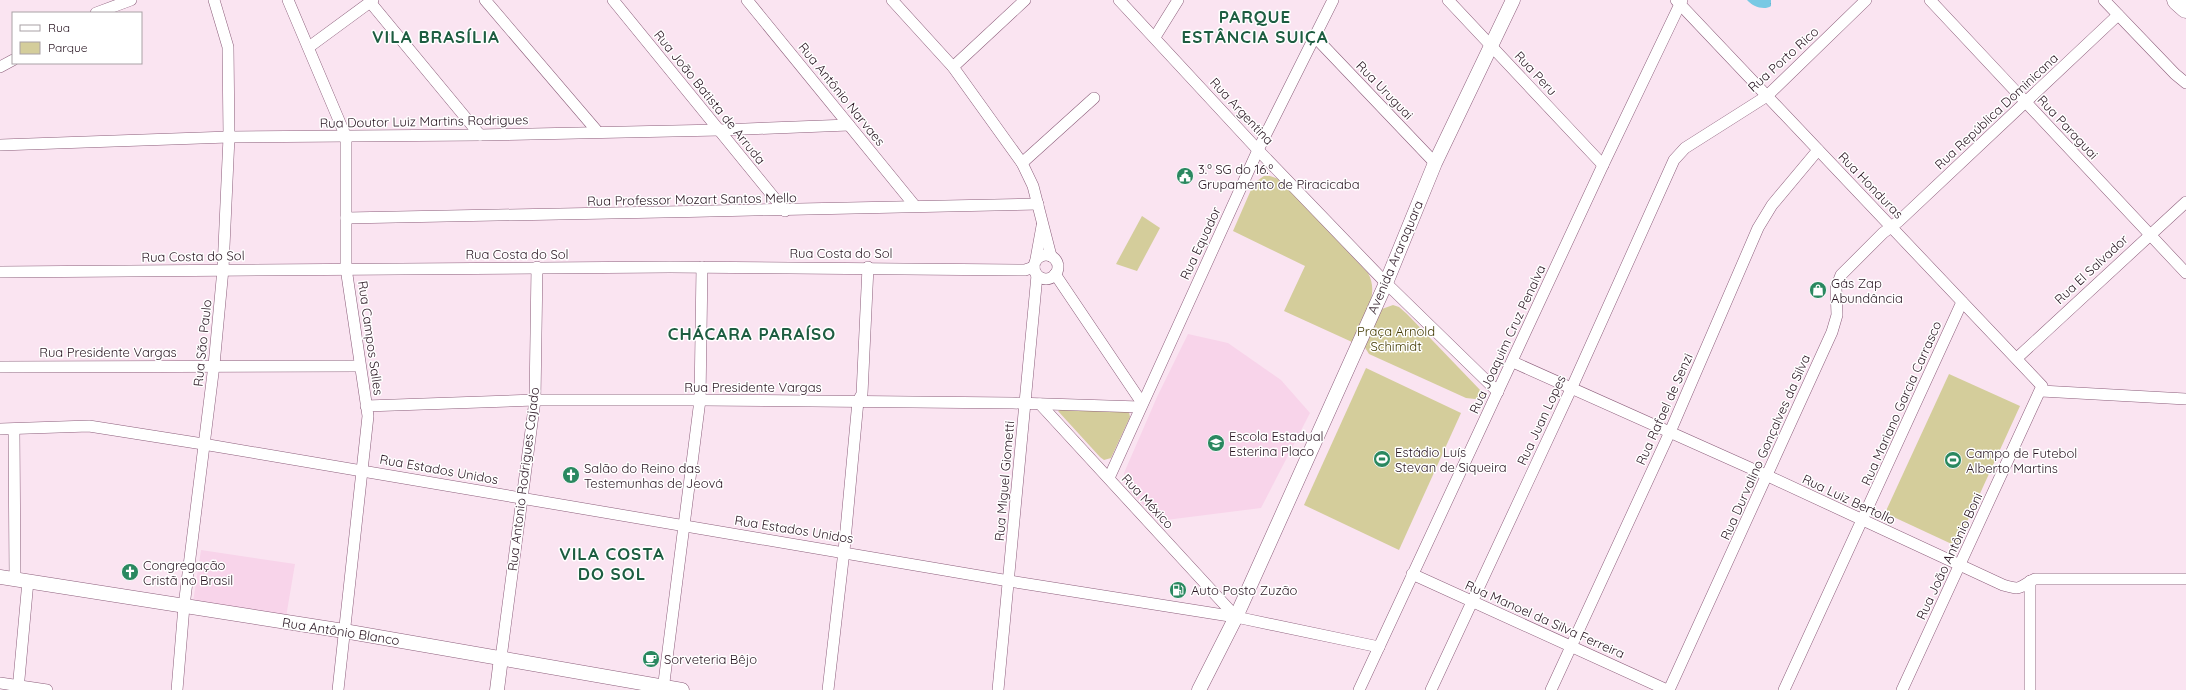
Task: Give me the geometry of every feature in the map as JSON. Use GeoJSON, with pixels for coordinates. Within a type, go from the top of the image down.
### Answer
{"type":"FeatureCollection","features":[{"type":"Feature","properties":{"kind":"highway"},"geometry":{"type":"LineString","coordinates":[[2177,0],[2186,8]]}},
{"type":"Feature","properties":{"kind":"street"},"geometry":{"type":"LineString","coordinates":[[99,12],[131,0]]}},
{"type":"Feature","properties":{"kind":"street","name":"Rua São Paulo"},"geometry":{"type":"LineString","coordinates":[[177,690],[184,606],[214,365],[223,269],[228,137],[228,47],[214,0]]}},
{"type":"Feature","properties":{"kind":"street","name":"Rua Campos Salles"},"geometry":{"type":"LineString","coordinates":[[288,0],[346,137],[346,268],[368,416],[338,690]]}},
{"type":"Feature","properties":{"kind":"street"},"geometry":{"type":"LineString","coordinates":[[485,0],[597,131]]}},
{"type":"Feature","properties":{"kind":"street","name":"Rua João Batista de Arruda"},"geometry":{"type":"LineString","coordinates":[[613,0],[785,211]]}},
{"type":"Feature","properties":{"kind":"street","name":"Rua Antônio Narvaes"},"geometry":{"type":"LineString","coordinates":[[747,0],[915,206]]}},
{"type":"Feature","properties":{"kind":"street","name":"Rua Miguel Giometti"},"geometry":{"type":"LineString","coordinates":[[892,0],[953,67],[1022,163],[1033,186],[1051,256]]}},
{"type":"Feature","properties":{"kind":"street"},"geometry":{"type":"LineString","coordinates":[[953,67],[1025,0]]}},
{"type":"Feature","properties":{"kind":"street","name":"Rua Argentina"},"geometry":{"type":"LineString","coordinates":[[1119,0],[1155,37],[1258,150],[1386,283],[1498,392]]}},
{"type":"Feature","properties":{"kind":"street"},"geometry":{"type":"LineString","coordinates":[[1155,37],[1178,0]]}},
{"type":"Feature","properties":{"kind":"street","name":"Rua Equador"},"geometry":{"type":"LineString","coordinates":[[1109,478],[1258,150],[1316,37],[1333,0]]}},
{"type":"Feature","properties":{"kind":"street","name":"Rua Peru"},"geometry":{"type":"LineString","coordinates":[[1448,0],[1603,165]]}},
{"type":"Feature","properties":{"kind":"street","name":"Avenida Araraquara"},"geometry":{"type":"LineString","coordinates":[[1199,690],[1236,616],[1386,283],[1435,163],[1514,0]]}},
{"type":"Feature","properties":{"kind":"street","name":"Rua Porto Rico"},"geometry":{"type":"LineString","coordinates":[[1674,160],[1686,148],[1767,96],[1866,0]]}},
{"type":"Feature","properties":{"kind":"street","name":"Rua Paraguai"},"geometry":{"type":"LineString","coordinates":[[1930,0],[2186,273]]}},
{"type":"Feature","properties":{"kind":"street"},"geometry":{"type":"LineString","coordinates":[[2104,0],[2175,74],[2186,83]]}},
{"type":"Feature","properties":{"kind":"street"},"geometry":{"type":"LineString","coordinates":[[309,47],[371,1],[480,135]]}},
{"type":"Feature","properties":{"kind":"street","name":"Rua Honduras"},"geometry":{"type":"LineString","coordinates":[[1679,1],[1818,150],[2017,358],[2041,384],[2041,391]]}},
{"type":"Feature","properties":{"kind":"street","name":"Rua Joaquim Cruz Penalva"},"geometry":{"type":"LineString","coordinates":[[1360,690],[1412,574],[1513,362],[1679,1]]}},
{"type":"Feature","properties":{"kind":"street","name":"Rua República Dominicana"},"geometry":{"type":"LineString","coordinates":[[1891,227],[2118,15]]}},
{"type":"Feature","properties":{"kind":"street","name":"Rua Uruguai"},"geometry":{"type":"LineString","coordinates":[[1316,37],[1435,163]]}},
{"type":"Feature","properties":{"kind":"street"},"geometry":{"type":"LineString","coordinates":[[0,67],[12,61]]}},
{"type":"Feature","properties":{"kind":"street"},"geometry":{"type":"LineString","coordinates":[[1022,163],[1094,98]]}},
{"type":"Feature","properties":{"kind":"street","name":"Rua Doutor Luiz Martins Rodrigues"},"geometry":{"type":"LineString","coordinates":[[0,145],[228,137],[480,135],[597,131],[720,130],[849,125]]}},
{"type":"Feature","properties":{"kind":"street","name":"Rua Rafael de Senzi"},"geometry":{"type":"LineString","coordinates":[[1551,690],[1670,432],[1758,228],[1772,205],[1818,150]]}},
{"type":"Feature","properties":{"kind":"street","name":"Rua Juan Lopes"},"geometry":{"type":"LineString","coordinates":[[1431,690],[1572,387],[1674,160]]}},
{"type":"Feature","properties":{"kind":"street","name":"Rua El Salvador"},"geometry":{"type":"LineString","coordinates":[[2017,358],[2149,234],[2186,202]]}},
{"type":"Feature","properties":{"kind":"street","name":"Rua Professor Mozart Santos Mello"},"geometry":{"type":"LineString","coordinates":[[346,218],[785,211],[915,206],[1038,204]]}},
{"type":"Feature","properties":{"kind":"street","name":"Rua Miguel Giometti"},"geometry":{"type":"LineString","coordinates":[[998,690],[1009,581],[1035,267],[1042,223]]}},
{"type":"Feature","properties":{"kind":"street","name":"Rua Durvalino Gonçalves da Silva"},"geometry":{"type":"LineString","coordinates":[[1668,690],[1768,476],[1835,324],[1838,281],[1844,272],[1891,227]]}},
{"type":"Feature","properties":{"kind":"street"},"geometry":{"type":"LineString","coordinates":[[1043,255],[1051,256],[1058,266],[1055,274],[1044,279],[1035,267],[1043,255]]}},
{"type":"Feature","properties":{"kind":"street"},"geometry":{"type":"LineString","coordinates":[[664,688],[700,400],[702,267]]}},
{"type":"Feature","properties":{"kind":"street","name":"Rua Costa do Sol"},"geometry":{"type":"LineString","coordinates":[[0,272],[346,268],[702,267],[868,267],[1025,270],[1035,267]]}},
{"type":"Feature","properties":{"kind":"street"},"geometry":{"type":"LineString","coordinates":[[828,690],[844,551],[858,401],[862,394],[868,267]]}},
{"type":"Feature","properties":{"kind":"street","name":"Rua Antonio Rodrigues Cajado"},"geometry":{"type":"LineString","coordinates":[[497,690],[534,400],[537,268]]}},
{"type":"Feature","properties":{"kind":"street"},"geometry":{"type":"LineString","coordinates":[[1055,274],[1141,405]]}},
{"type":"Feature","properties":{"kind":"street","name":"Rua Mariano Garcia Carrasco"},"geometry":{"type":"LineString","coordinates":[[1784,690],[1962,302]]}},
{"type":"Feature","properties":{"kind":"street","name":"Rua Luiz Bertollo"},"geometry":{"type":"LineString","coordinates":[[1513,362],[1572,387],[1768,476],[2003,585],[2016,589],[2024,587],[2030,581],[2035,579],[2186,579]]}},
{"type":"Feature","properties":{"kind":"street","name":"Rua Presidente Vargas"},"geometry":{"type":"LineString","coordinates":[[0,367],[214,365],[360,366]]}},
{"type":"Feature","properties":{"kind":"street"},"geometry":{"type":"LineString","coordinates":[[2041,391],[2186,399]]}},
{"type":"Feature","properties":{"kind":"street","name":"Rua João Antônio Boni"},"geometry":{"type":"LineString","coordinates":[[1902,690],[2041,391]]}},
{"type":"Feature","properties":{"kind":"street","name":"Rua Presidente Vargas"},"geometry":{"type":"LineString","coordinates":[[366,406],[534,400],[858,401],[1141,405]]}},
{"type":"Feature","properties":{"kind":"street","name":"Rua México"},"geometry":{"type":"LineString","coordinates":[[1040,404],[1236,616]]}},
{"type":"Feature","properties":{"kind":"street","name":"Rua Estados Unidos"},"geometry":{"type":"LineString","coordinates":[[0,430],[89,426],[363,470],[685,526],[844,551],[1009,581],[1236,616],[1379,647]]}},
{"type":"Feature","properties":{"kind":"street"},"geometry":{"type":"LineString","coordinates":[[14,429],[21,580],[18,688]]}},
{"type":"Feature","properties":{"kind":"street","name":"Rua Manoel da Silva Ferreira"},"geometry":{"type":"LineString","coordinates":[[1412,574],[1668,690]]}},
{"type":"Feature","properties":{"kind":"street","name":"Rua Antônio Blanco"},"geometry":{"type":"LineString","coordinates":[[0,577],[344,631],[682,690]]}},
{"type":"Feature","properties":{"kind":"street"},"geometry":{"type":"LineString","coordinates":[[2030,581],[2030,690]]}},
{"type":"Feature","properties":{"kind":"street"},"geometry":{"type":"LineString","coordinates":[[0,683],[18,688],[47,690]]}},
{"type":"Feature","properties":{"kind":"shaded area","name":"Escola Estadual Esterina Placo"},"geometry":{"type":"Polygon","coordinates":[[[1188,334],[1228,343],[1281,380],[1310,413],[1261,508],[1158,521],[1124,484],[1124,473],[1157,397],[1188,334]]]}},
{"type":"Feature","properties":{"kind":"shaded area"},"geometry":{"type":"Polygon","coordinates":[[[201,550],[295,564],[286,617],[193,602],[201,550]]]}},
{"type":"Feature","properties":{"kind":"green space"},"geometry":{"type":"Polygon","coordinates":[[[1264,176],[1279,179],[1368,273],[1372,291],[1371,300],[1352,342],[1284,311],[1305,266],[1233,231],[1254,183],[1264,176]]]}},
{"type":"Feature","properties":{"kind":"green space"},"geometry":{"type":"Polygon","coordinates":[[[1142,216],[1160,228],[1137,271],[1116,264],[1142,216]]]}},
{"type":"Feature","properties":{"kind":"green space","name":"Praça Arnold Schimidt"},"geometry":{"type":"Polygon","coordinates":[[[1393,305],[1399,307],[1407,314],[1483,393],[1484,400],[1466,398],[1369,354],[1364,346],[1382,309],[1393,305]]]}},
{"type":"Feature","properties":{"kind":"green space","name":"Estádio Luís Stevan de Siqueira"},"geometry":{"type":"Polygon","coordinates":[[[1366,368],[1461,413],[1399,550],[1304,505],[1366,368]]]}},
{"type":"Feature","properties":{"kind":"green space","name":"Campo de Futebol Alberto Martins"},"geometry":{"type":"Polygon","coordinates":[[[1949,374],[2020,406],[1956,546],[1885,513],[1949,374]]]}},
{"type":"Feature","properties":{"kind":"green space"},"geometry":{"type":"Polygon","coordinates":[[[1062,409],[1129,412],[1130,417],[1111,458],[1104,460],[1100,457],[1058,411],[1062,409]]]}},
{"type":"Feature","properties":{"kind":"water"},"geometry":{"type":"Polygon","coordinates":[[[1747,0],[1771,0],[1771,6],[1765,8],[1758,7],[1747,0]]]}},
{"type":"Feature","properties":{"kind":"place","name":"3.º SG do 16.º Grupamento de Piracicaba"},"geometry":{"type":"Point","coordinates":[1185,176]}},
{"type":"Feature","properties":{"kind":"place","name":"Gás Zap Abundância"},"geometry":{"type":"Point","coordinates":[1818,290]}},
{"type":"Feature","properties":{"kind":"place","name":"Escola Estadual Esterina Placo"},"geometry":{"type":"Point","coordinates":[1216,443]}},
{"type":"Feature","properties":{"kind":"place","name":"Estádio Luís Stevan de Siqueira"},"geometry":{"type":"Point","coordinates":[1382,459]}},
{"type":"Feature","properties":{"kind":"place","name":"Campo de Futebol Alberto Martins"},"geometry":{"type":"Point","coordinates":[1953,460]}},
{"type":"Feature","properties":{"kind":"place","name":"Salão do Reino das Testemunhas de Jeová"},"geometry":{"type":"Point","coordinates":[571,475]}},
{"type":"Feature","properties":{"kind":"place","name":"Congregação Cristã no Brasil"},"geometry":{"type":"Point","coordinates":[130,572]}},
{"type":"Feature","properties":{"kind":"place","name":"Auto Posto Zuzão"},"geometry":{"type":"Point","coordinates":[1178,590]}},
{"type":"Feature","properties":{"kind":"place","name":"Sorveteria Bêjo"},"geometry":{"type":"Point","coordinates":[651,659]}},
{"type":"Feature","properties":{"kind":"district","name":"PARQUE ESTÂNCIA SUIÇA"},"geometry":{"type":"Point","coordinates":[1255,26]}},
{"type":"Feature","properties":{"kind":"district","name":"VILA BRASÍLIA"},"geometry":{"type":"Point","coordinates":[436,36]}},
{"type":"Feature","properties":{"kind":"district","name":"CHÁCARA PARAÍSO"},"geometry":{"type":"Point","coordinates":[752,333]}},
{"type":"Feature","properties":{"kind":"district","name":"VILA COSTA DO SOL"},"geometry":{"type":"Point","coordinates":[612,563]}}]}
